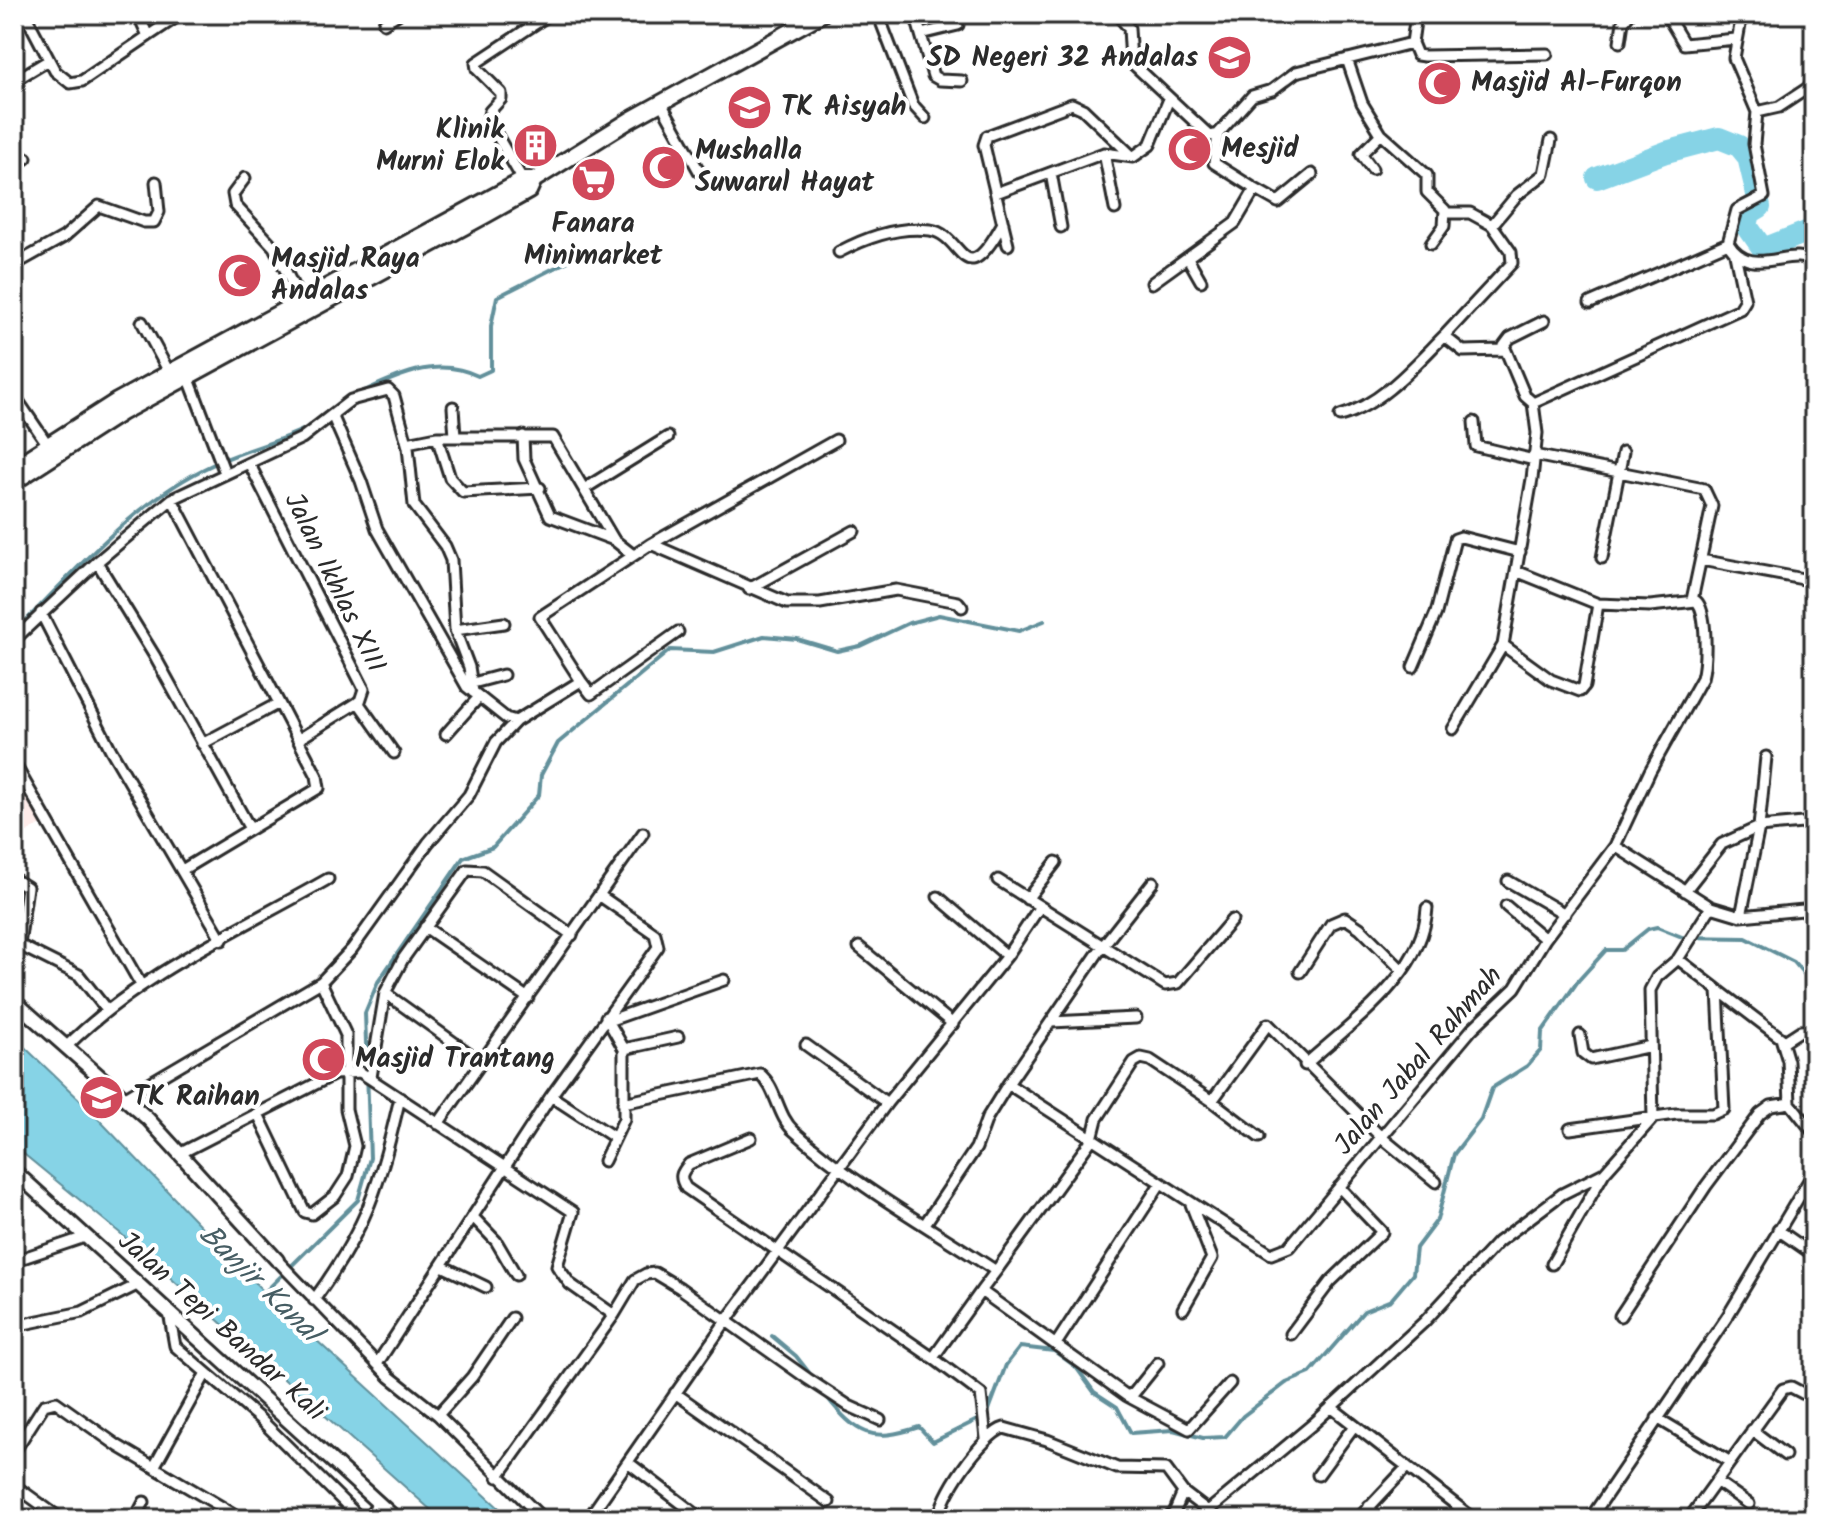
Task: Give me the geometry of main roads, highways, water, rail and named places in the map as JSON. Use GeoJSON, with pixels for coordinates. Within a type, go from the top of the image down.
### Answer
{"type":"FeatureCollection","features":[{"type":"Feature","properties":{"kind":"main road"},"geometry":{"type":"LineString","coordinates":[[14,467],[169,372],[186,370],[529,184],[661,103],[822,14]]}},
{"type":"Feature","properties":{"kind":"main road"},"geometry":{"type":"LineString","coordinates":[[14,482],[300,300],[416,245]]}},
{"type":"Feature","properties":{"kind":"water"},"geometry":{"type":"Polygon","coordinates":[[[14,1037],[83,1103],[265,1293],[511,1519],[441,1519],[120,1233],[14,1146],[14,1037]]]}},
{"type":"Feature","properties":{"kind":"waterway"},"geometry":{"type":"LineString","coordinates":[[1597,178],[1666,152],[1719,138],[1739,146],[1748,157],[1760,207],[1750,213],[1747,226],[1763,249],[1814,229]]}},
{"type":"Feature","properties":{"kind":"waterway"},"geometry":{"type":"LineString","coordinates":[[357,394],[402,375],[431,368],[462,370],[478,376],[491,370],[491,326],[497,297],[576,257],[593,256]]}},
{"type":"Feature","properties":{"kind":"waterway"},"geometry":{"type":"LineString","coordinates":[[318,420],[349,397]]}},
{"type":"Feature","properties":{"kind":"waterway"},"geometry":{"type":"LineString","coordinates":[[14,633],[107,539],[158,497],[214,464],[311,426]]}},
{"type":"Feature","properties":{"kind":"waterway","name":"Banjir Kanal"},"geometry":{"type":"LineString","coordinates":[[261,1296],[358,1200],[370,1158],[365,1013],[378,982],[463,858],[493,847],[539,795],[541,775],[558,743],[670,650],[714,652],[764,636],[797,639],[837,651],[860,646],[909,623],[939,615],[1019,631],[1044,621]]}},
{"type":"Feature","properties":{"kind":"waterway"},"geometry":{"type":"LineString","coordinates":[[826,1396],[847,1420],[866,1432],[889,1434],[919,1427],[933,1442],[987,1415],[1006,1365],[1020,1347],[1054,1351],[1076,1367],[1094,1392],[1117,1407],[1131,1433],[1173,1430],[1203,1438],[1225,1437],[1243,1416],[1286,1383],[1310,1373],[1364,1311],[1391,1300],[1413,1274],[1416,1248],[1437,1220],[1454,1154],[1481,1119],[1492,1088],[1527,1066],[1541,1050],[1542,1032],[1578,981],[1606,950],[1622,950],[1648,929],[1657,927],[1682,937],[1746,938],[1794,962],[1814,986]]}},
{"type":"Feature","properties":{"kind":"waterway"},"geometry":{"type":"LineString","coordinates":[[772,1336],[796,1356],[814,1379]]}},
{"type":"Feature","properties":{"kind":"place","name":"SD Negeri 32 Andalas"},"geometry":{"type":"Point","coordinates":[1229,58]}},
{"type":"Feature","properties":{"kind":"place","name":"Masjid Al-Furqon"},"geometry":{"type":"Point","coordinates":[1440,83]}},
{"type":"Feature","properties":{"kind":"place","name":"TK Aisyah"},"geometry":{"type":"Point","coordinates":[750,107]}},
{"type":"Feature","properties":{"kind":"place","name":"Klinik Murni Elok"},"geometry":{"type":"Point","coordinates":[535,146]}},
{"type":"Feature","properties":{"kind":"place","name":"Mesjid"},"geometry":{"type":"Point","coordinates":[1190,149]}},
{"type":"Feature","properties":{"kind":"place","name":"Mushalla Suwarul Hayat"},"geometry":{"type":"Point","coordinates":[664,167]}},
{"type":"Feature","properties":{"kind":"place","name":"Fanara Minimarket"},"geometry":{"type":"Point","coordinates":[593,179]}},
{"type":"Feature","properties":{"kind":"place","name":"Masjid Raya Andalas"},"geometry":{"type":"Point","coordinates":[240,275]}},
{"type":"Feature","properties":{"kind":"place","name":"Masjid Trantang"},"geometry":{"type":"Point","coordinates":[324,1059]}},
{"type":"Feature","properties":{"kind":"place","name":"TK Raihan"},"geometry":{"type":"Point","coordinates":[102,1097]}}]}
